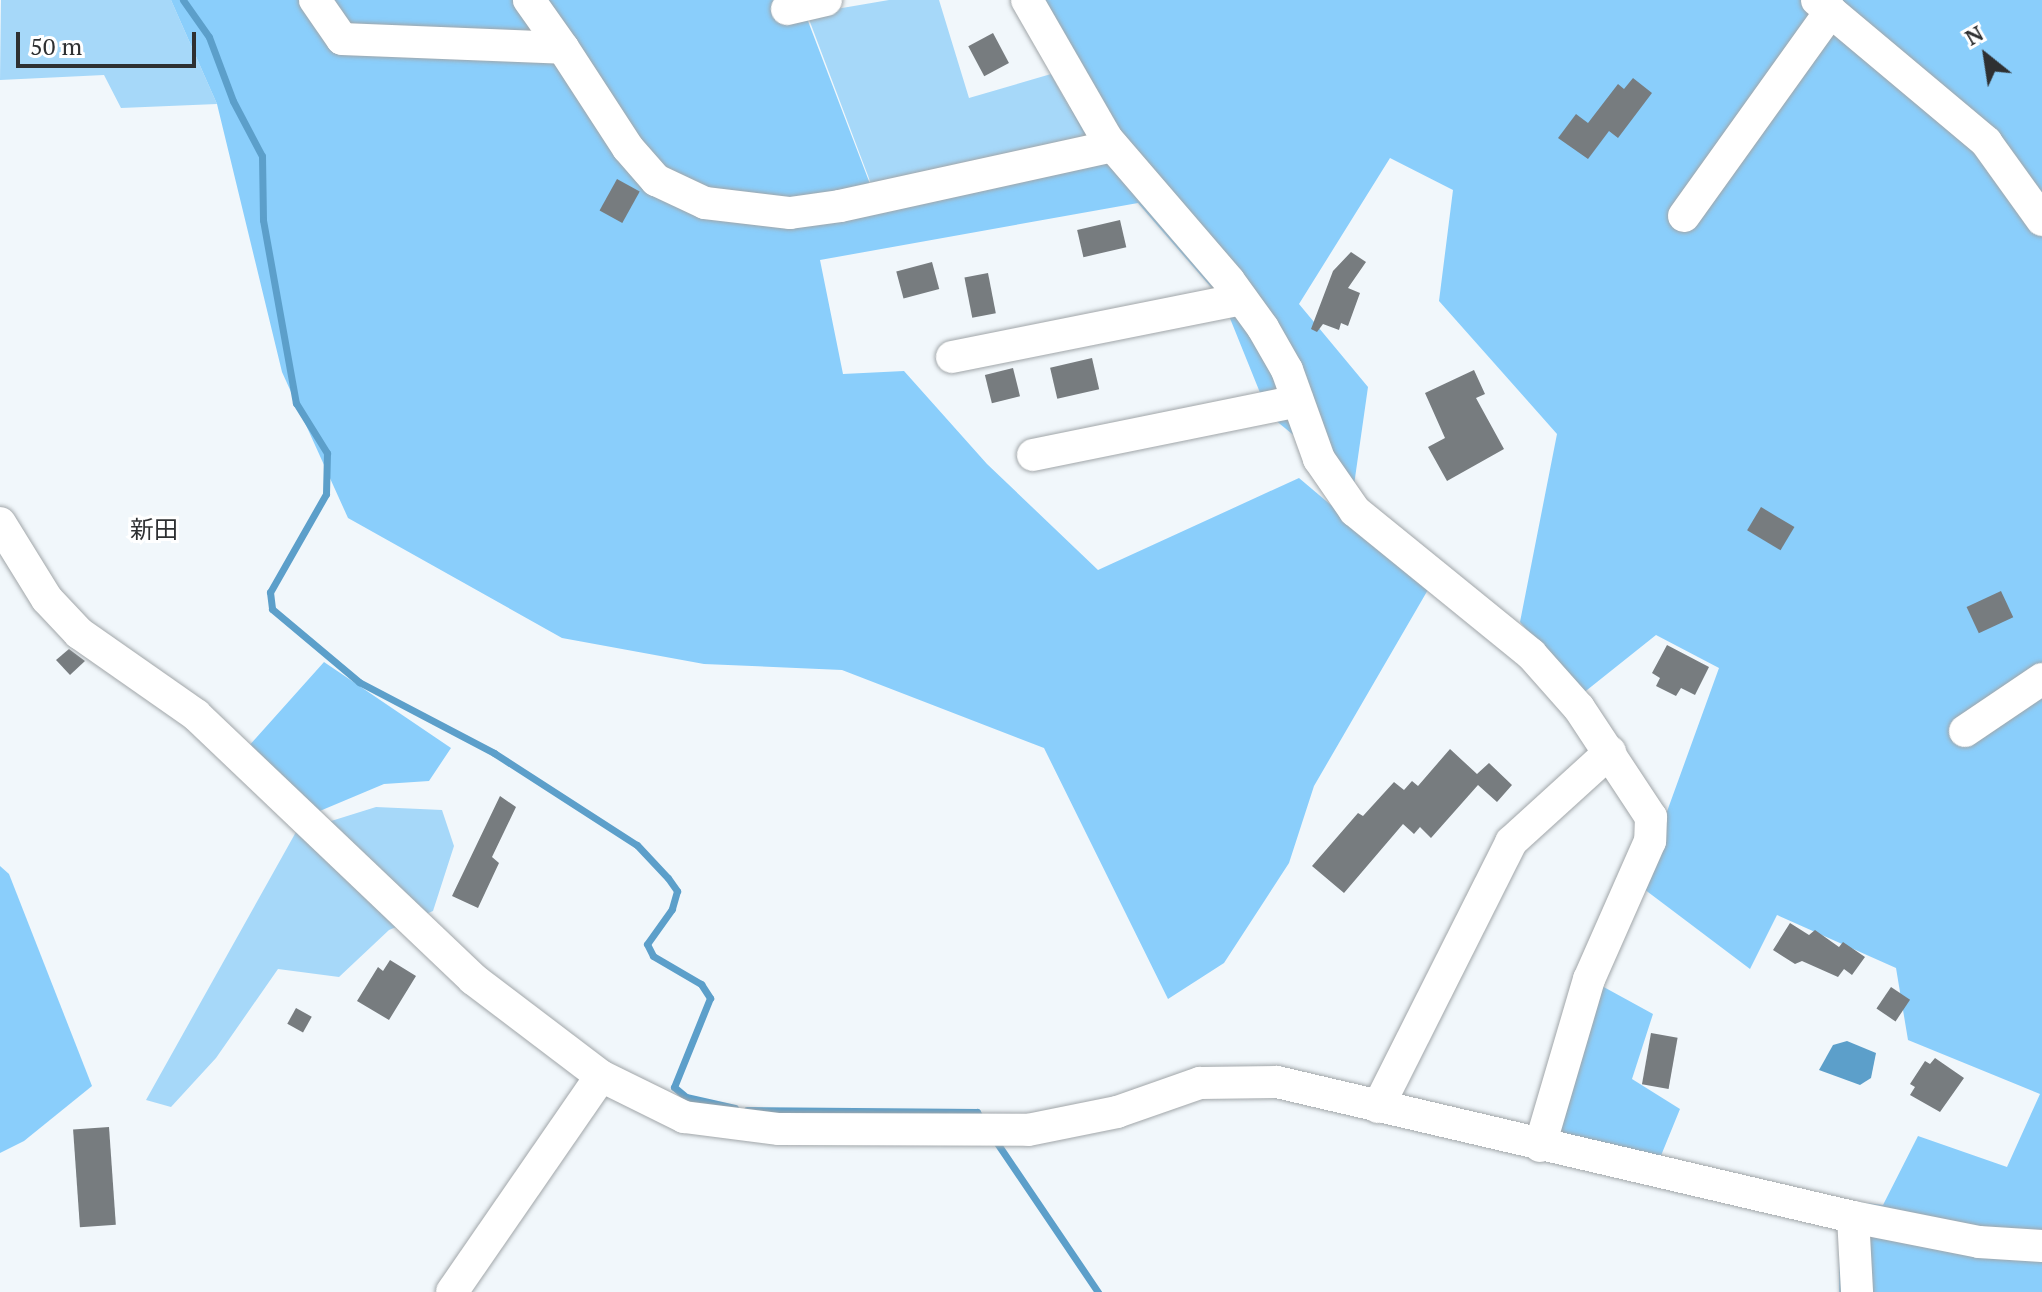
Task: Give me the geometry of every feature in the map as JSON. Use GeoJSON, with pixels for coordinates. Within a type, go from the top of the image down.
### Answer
{"type":"FeatureCollection","features":[{"type":"Feature","properties":{"kind":"street"},"geometry":{"type":"LineString","coordinates":[[315,0],[342,39],[563,48]]}},
{"type":"Feature","properties":{"kind":"street"},"geometry":{"type":"LineString","coordinates":[[529,0],[628,148],[656,180],[705,203],[790,213],[828,208],[1112,146]]}},
{"type":"Feature","properties":{"kind":"street"},"geometry":{"type":"LineString","coordinates":[[787,9],[826,0]]}},
{"type":"Feature","properties":{"kind":"street"},"geometry":{"type":"LineString","coordinates":[[1027,0],[1112,146],[1241,299],[1287,370],[1319,459],[1355,511],[1531,654],[1610,752],[1651,817],[1650,841],[1589,979],[1540,1146]]}},
{"type":"Feature","properties":{"kind":"street"},"geometry":{"type":"LineString","coordinates":[[1684,216],[1824,6],[1986,142],[2042,220]]}},
{"type":"Feature","properties":{"kind":"street"},"geometry":{"type":"LineString","coordinates":[[952,357],[1241,299]]}},
{"type":"Feature","properties":{"kind":"street"},"geometry":{"type":"LineString","coordinates":[[1033,455],[1298,401]]}},
{"type":"Feature","properties":{"kind":"street"},"geometry":{"type":"LineString","coordinates":[[0,523],[47,599],[79,633],[196,715],[473,979],[601,1076],[684,1117],[779,1129],[1028,1130],[1117,1112],[1200,1083],[1277,1082],[1853,1217],[1979,1242],[2042,1246]]}},
{"type":"Feature","properties":{"kind":"street"},"geometry":{"type":"LineString","coordinates":[[1965,731],[2042,679]]}},
{"type":"Feature","properties":{"kind":"street"},"geometry":{"type":"LineString","coordinates":[[1378,1107],[1511,842],[1610,752]]}},
{"type":"Feature","properties":{"kind":"street"},"geometry":{"type":"LineString","coordinates":[[452,1292],[601,1076]]}},
{"type":"Feature","properties":{"kind":"street"},"geometry":{"type":"LineString","coordinates":[[1853,1217],[1857,1292]]}},
{"type":"Feature","properties":{"kind":"shaded area"},"geometry":{"type":"Polygon","coordinates":[[[1,0],[171,0],[217,104],[121,108],[104,75],[0,80],[1,0]]]}},
{"type":"Feature","properties":{"kind":"shaded area"},"geometry":{"type":"Polygon","coordinates":[[[171,0],[800,0],[878,205],[1096,158],[1013,0],[2042,0],[2042,1292],[1839,1292],[1840,1200],[1883,1205],[1918,1136],[2007,1167],[2040,1094],[1908,1040],[1896,968],[1777,915],[1750,969],[1640,886],[1719,668],[1656,635],[1582,694],[1520,622],[1557,434],[1439,301],[1453,190],[1390,158],[1299,304],[1368,387],[1354,485],[1269,415],[1223,301],[1138,203],[820,260],[843,374],[904,371],[987,464],[1098,570],[1299,478],[1429,588],[1314,786],[1289,863],[1224,963],[1168,999],[1044,748],[842,670],[704,664],[562,638],[348,518],[282,372],[217,104],[171,0]]]}},
{"type":"Feature","properties":{"kind":"shaded area"},"geometry":{"type":"Polygon","coordinates":[[[889,0],[939,0],[969,98],[1051,74],[1097,158],[879,205],[807,14],[889,0]]]}},
{"type":"Feature","properties":{"kind":"shaded area"},"geometry":{"type":"Polygon","coordinates":[[[324,662],[451,748],[429,781],[384,784],[315,813],[247,748],[324,662]]]}},
{"type":"Feature","properties":{"kind":"shaded area"},"geometry":{"type":"Polygon","coordinates":[[[376,807],[442,810],[454,846],[433,911],[389,930],[339,977],[278,969],[216,1058],[171,1107],[146,1100],[296,832],[376,807]]]}},
{"type":"Feature","properties":{"kind":"shaded area"},"geometry":{"type":"Polygon","coordinates":[[[0,866],[9,874],[92,1086],[24,1141],[0,1153],[0,866]]]}},
{"type":"Feature","properties":{"kind":"shaded area"},"geometry":{"type":"Polygon","coordinates":[[[1580,974],[1653,1014],[1632,1079],[1680,1109],[1658,1163],[1527,1133],[1580,974]]]}},
{"type":"Feature","properties":{"kind":"shaded area"},"geometry":{"type":"Polygon","coordinates":[[[1847,1041],[1876,1053],[1871,1078],[1860,1085],[1819,1070],[1833,1045],[1847,1041]]]}},
{"type":"Feature","properties":{"kind":"building"},"geometry":{"type":"Polygon","coordinates":[[[993,33],[1009,63],[984,76],[968,46],[993,33]]]}},
{"type":"Feature","properties":{"kind":"building"},"geometry":{"type":"Polygon","coordinates":[[[1633,78],[1652,93],[1618,138],[1609,131],[1588,159],[1558,138],[1576,114],[1588,123],[1618,84],[1624,89],[1633,78]]]}},
{"type":"Feature","properties":{"kind":"building"},"geometry":{"type":"Polygon","coordinates":[[[617,179],[640,192],[622,223],[600,210],[617,179]]]}},
{"type":"Feature","properties":{"kind":"building"},"geometry":{"type":"Polygon","coordinates":[[[1120,220],[1126,247],[1083,257],[1077,230],[1120,220]]]}},
{"type":"Feature","properties":{"kind":"building"},"geometry":{"type":"Polygon","coordinates":[[[1351,252],[1366,262],[1348,288],[1360,293],[1348,326],[1341,323],[1339,330],[1323,324],[1317,332],[1311,329],[1333,271],[1351,252]]]}},
{"type":"Feature","properties":{"kind":"building"},"geometry":{"type":"Polygon","coordinates":[[[932,262],[939,289],[904,299],[896,272],[932,262]]]}},
{"type":"Feature","properties":{"kind":"building"},"geometry":{"type":"Polygon","coordinates":[[[988,273],[996,313],[972,318],[964,278],[988,273]]]}},
{"type":"Feature","properties":{"kind":"building"},"geometry":{"type":"Polygon","coordinates":[[[1092,358],[1099,389],[1057,399],[1050,368],[1092,358]]]}},
{"type":"Feature","properties":{"kind":"building"},"geometry":{"type":"Polygon","coordinates":[[[1013,368],[1020,396],[992,403],[985,375],[1013,368]]]}},
{"type":"Feature","properties":{"kind":"building"},"geometry":{"type":"Polygon","coordinates":[[[1474,370],[1485,394],[1476,398],[1504,449],[1447,481],[1428,447],[1445,438],[1425,393],[1474,370]]]}},
{"type":"Feature","properties":{"kind":"building"},"geometry":{"type":"Polygon","coordinates":[[[1761,507],[1794,527],[1781,550],[1747,530],[1761,507]]]}},
{"type":"Feature","properties":{"kind":"building"},"geometry":{"type":"Polygon","coordinates":[[[2001,591],[2013,617],[1979,633],[1967,607],[2001,591]]]}},
{"type":"Feature","properties":{"kind":"building"},"geometry":{"type":"Polygon","coordinates":[[[1667,645],[1709,667],[1695,695],[1681,688],[1676,696],[1656,686],[1660,678],[1652,673],[1667,645]]]}},
{"type":"Feature","properties":{"kind":"building"},"geometry":{"type":"Polygon","coordinates":[[[69,649],[85,661],[70,675],[56,660],[69,649]]]}},
{"type":"Feature","properties":{"kind":"building"},"geometry":{"type":"Polygon","coordinates":[[[1450,749],[1477,774],[1489,763],[1512,785],[1497,802],[1478,785],[1431,838],[1420,827],[1414,834],[1403,824],[1344,893],[1312,866],[1358,813],[1363,816],[1394,782],[1404,790],[1412,781],[1418,786],[1450,749]]]}},
{"type":"Feature","properties":{"kind":"building"},"geometry":{"type":"Polygon","coordinates":[[[500,796],[516,807],[492,857],[499,863],[478,908],[452,896],[500,796]]]}},
{"type":"Feature","properties":{"kind":"building"},"geometry":{"type":"Polygon","coordinates":[[[1790,923],[1809,935],[1815,930],[1839,947],[1843,942],[1865,957],[1852,975],[1844,969],[1838,977],[1802,961],[1795,964],[1773,950],[1790,923]]]}},
{"type":"Feature","properties":{"kind":"building"},"geometry":{"type":"Polygon","coordinates":[[[390,960],[416,976],[389,1020],[357,1001],[378,967],[383,971],[390,960]]]}},
{"type":"Feature","properties":{"kind":"building"},"geometry":{"type":"Polygon","coordinates":[[[1891,987],[1910,1000],[1896,1021],[1876,1009],[1891,987]]]}},
{"type":"Feature","properties":{"kind":"building"},"geometry":{"type":"Polygon","coordinates":[[[296,1008],[312,1017],[303,1032],[287,1024],[296,1008]]]}},
{"type":"Feature","properties":{"kind":"building"},"geometry":{"type":"Polygon","coordinates":[[[1651,1033],[1678,1038],[1669,1089],[1642,1084],[1651,1033]]]}},
{"type":"Feature","properties":{"kind":"building"},"geometry":{"type":"Polygon","coordinates":[[[1935,1058],[1964,1078],[1940,1112],[1910,1095],[1915,1087],[1910,1084],[1925,1061],[1930,1064],[1935,1058]]]}},
{"type":"Feature","properties":{"kind":"building"},"geometry":{"type":"Polygon","coordinates":[[[109,1127],[116,1225],[80,1227],[73,1130],[109,1127]]]}},
{"type":"Feature","properties":{"kind":"waterway"},"geometry":{"type":"LineString","coordinates":[[183,0],[209,37],[233,101],[262,156],[263,220],[296,403],[327,453],[326,494],[270,592],[272,609],[359,682],[494,753],[637,845],[668,878],[677,891],[672,909],[647,944],[653,956],[701,984],[710,998],[674,1087],[686,1097],[735,1108]]}},
{"type":"Feature","properties":{"kind":"waterway"},"geometry":{"type":"LineString","coordinates":[[747,1110],[977,1112],[982,1120]]}},
{"type":"Feature","properties":{"kind":"waterway"},"geometry":{"type":"LineString","coordinates":[[995,1140],[1098,1292]]}},
{"type":"Feature","properties":{"kind":"district","name":"新田"},"geometry":{"type":"Point","coordinates":[154,530]}}]}
